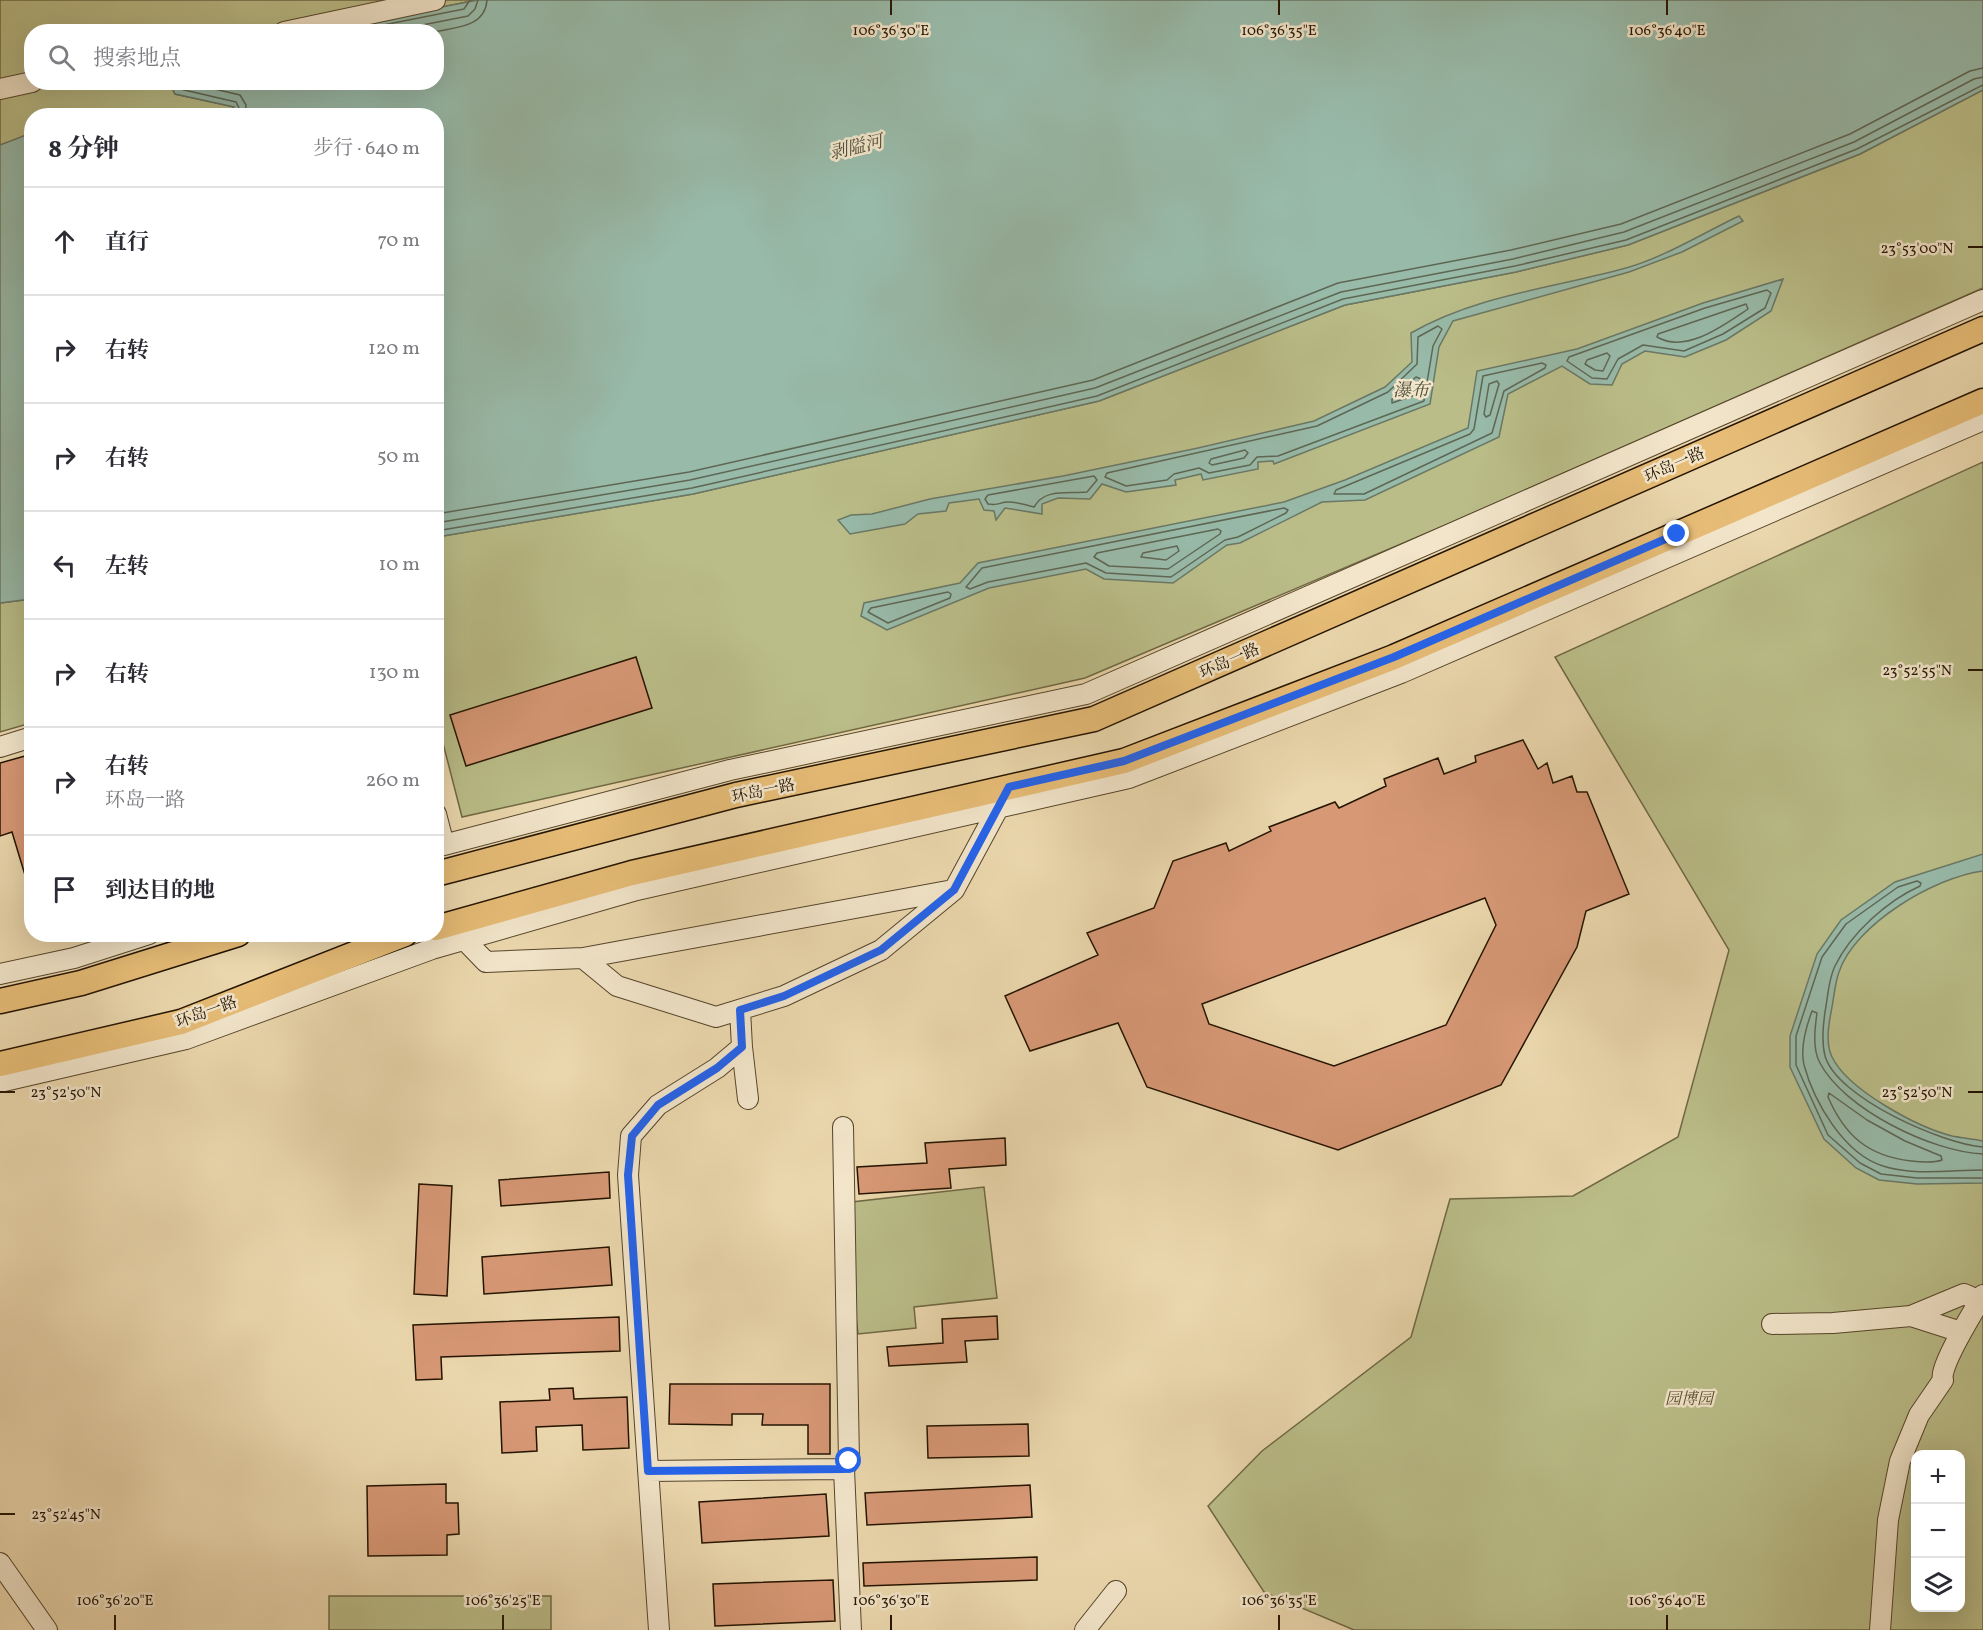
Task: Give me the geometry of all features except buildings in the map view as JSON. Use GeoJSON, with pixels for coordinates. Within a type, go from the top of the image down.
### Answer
{"type":"FeatureCollection","features":[{"type":"Feature","properties":{"kind":"main road","name":"环岛一路"},"geometry":{"type":"LineString","coordinates":[[444,872],[736,795],[1094,719],[1983,329]]}},
{"type":"Feature","properties":{"kind":"main road"},"geometry":{"type":"LineString","coordinates":[[451,931],[632,873],[1003,797],[1124,761],[1394,657],[1976,409]]}},
{"type":"Feature","properties":{"kind":"main road"},"geometry":{"type":"LineString","coordinates":[[0,1001],[81,983],[212,942]]}},
{"type":"Feature","properties":{"kind":"main road","name":"环岛一路"},"geometry":{"type":"LineString","coordinates":[[0,1064],[181,1022],[385,942]]}},
{"type":"Feature","properties":{"kind":"street"},"geometry":{"type":"LineString","coordinates":[[322,24],[435,0]]}},
{"type":"Feature","properties":{"kind":"street"},"geometry":{"type":"LineString","coordinates":[[0,89],[24,84]]}},
{"type":"Feature","properties":{"kind":"street"},"geometry":{"type":"LineString","coordinates":[[444,845],[729,770],[1086,694],[1983,300]]}},
{"type":"Feature","properties":{"kind":"street"},"geometry":{"type":"LineString","coordinates":[[583,958],[617,986],[716,1017],[784,996],[881,950],[954,890],[1003,797],[1129,778],[1401,673],[1983,420]]}},
{"type":"Feature","properties":{"kind":"street"},"geometry":{"type":"LineString","coordinates":[[0,747],[24,740]]}},
{"type":"Feature","properties":{"kind":"street"},"geometry":{"type":"LineString","coordinates":[[451,931],[486,962],[583,958],[954,890]]}},
{"type":"Feature","properties":{"kind":"street"},"geometry":{"type":"LineString","coordinates":[[0,974],[74,958],[124,942]]}},
{"type":"Feature","properties":{"kind":"street"},"geometry":{"type":"LineString","coordinates":[[0,1082],[186,1039],[424,942]]}},
{"type":"Feature","properties":{"kind":"street"},"geometry":{"type":"LineString","coordinates":[[740,1010],[748,1099]]}},
{"type":"Feature","properties":{"kind":"street"},"geometry":{"type":"LineString","coordinates":[[659,1630],[628,1175],[632,1136],[658,1105],[717,1068],[742,1047]]}},
{"type":"Feature","properties":{"kind":"street"},"geometry":{"type":"LineString","coordinates":[[843,1127],[849,1461],[844,1469],[851,1630]]}},
{"type":"Feature","properties":{"kind":"street"},"geometry":{"type":"LineString","coordinates":[[1772,1324],[1833,1323],[1911,1316],[1964,1294],[1981,1298],[1960,1332],[1942,1373],[1943,1380],[1919,1415],[1900,1461],[1888,1520],[1880,1630]]}},
{"type":"Feature","properties":{"kind":"street"},"geometry":{"type":"LineString","coordinates":[[1911,1316],[1960,1332]]}},
{"type":"Feature","properties":{"kind":"street"},"geometry":{"type":"LineString","coordinates":[[648,1471],[844,1469]]}},
{"type":"Feature","properties":{"kind":"street"},"geometry":{"type":"LineString","coordinates":[[0,1563],[47,1630]]}},
{"type":"Feature","properties":{"kind":"street"},"geometry":{"type":"LineString","coordinates":[[1085,1630],[1116,1591]]}},
{"type":"Feature","properties":{"kind":"green space"},"geometry":{"type":"Polygon","coordinates":[[[0,0],[478,0],[353,24],[24,24],[24,90],[173,90],[175,94],[235,107],[24,108],[24,137],[0,145],[0,0]]]}},
{"type":"Feature","properties":{"kind":"green space"},"geometry":{"type":"Polygon","coordinates":[[[1983,90],[1983,288],[1448,524],[1085,678],[462,817],[444,747],[444,536],[693,494],[1099,401],[1345,305],[1516,272],[1628,245],[1860,154],[1983,90]]]}},
{"type":"Feature","properties":{"kind":"green space","name":"园博园"},"geometry":{"type":"Polygon","coordinates":[[[1983,462],[1983,1630],[1354,1630],[1264,1592],[1208,1506],[1262,1451],[1411,1337],[1450,1199],[1573,1196],[1678,1137],[1729,950],[1555,657],[1983,462]]]}},
{"type":"Feature","properties":{"kind":"green space"},"geometry":{"type":"Polygon","coordinates":[[[24,600],[24,725],[0,732],[0,603],[24,600]]]}},
{"type":"Feature","properties":{"kind":"green space"},"geometry":{"type":"Polygon","coordinates":[[[984,1187],[997,1298],[914,1307],[916,1328],[858,1334],[843,1203],[984,1187]]]}},
{"type":"Feature","properties":{"kind":"green space"},"geometry":{"type":"Polygon","coordinates":[[[329,1596],[551,1596],[551,1630],[329,1630],[329,1596]]]}},
{"type":"Feature","properties":{"kind":"water","name":"剥隘河"},"geometry":{"type":"Polygon","coordinates":[[[478,0],[1983,0],[1983,90],[1860,154],[1628,245],[1516,272],[1345,305],[1099,401],[693,494],[444,536],[444,108],[233,108],[175,94],[173,90],[444,90],[444,24],[353,24],[478,0]]]}},
{"type":"Feature","properties":{"kind":"water"},"geometry":{"type":"Polygon","coordinates":[[[24,136],[24,600],[0,603],[0,145],[24,136]]]}},
{"type":"Feature","properties":{"kind":"water","name":"瀑布"},"geometry":{"type":"Polygon","coordinates":[[[1739,216],[1743,221],[1682,252],[1629,272],[1453,321],[1439,347],[1430,404],[1274,464],[1273,461],[1258,462],[1258,469],[1203,480],[1201,474],[1175,480],[1176,485],[1126,492],[1102,484],[1090,499],[1058,498],[1042,504],[1042,514],[1005,508],[996,520],[994,511],[984,510],[979,499],[949,503],[946,511],[918,514],[905,524],[850,534],[838,520],[851,515],[872,514],[930,499],[1063,476],[1198,448],[1314,421],[1385,387],[1412,362],[1411,333],[1436,320],[1489,301],[1641,263],[1739,216]]]}},
{"type":"Feature","properties":{"kind":"water"},"geometry":{"type":"Polygon","coordinates":[[[1783,279],[1771,311],[1726,340],[1685,357],[1645,351],[1622,364],[1612,385],[1590,384],[1562,366],[1508,394],[1499,437],[1365,500],[1322,502],[1240,543],[1227,545],[1173,583],[1104,579],[1086,569],[989,588],[887,630],[861,616],[864,603],[960,583],[978,563],[1284,502],[1345,480],[1468,428],[1477,371],[1577,349],[1703,303],[1783,279]]]}},
{"type":"Feature","properties":{"kind":"water"},"geometry":{"type":"Polygon","coordinates":[[[1983,854],[1983,871],[1964,875],[1921,893],[1879,921],[1848,954],[1839,972],[1828,1039],[1832,1057],[1840,1069],[1868,1094],[1903,1116],[1952,1136],[1983,1141],[1983,1183],[1917,1184],[1879,1180],[1856,1168],[1824,1139],[1790,1067],[1790,1036],[1817,954],[1841,920],[1895,882],[1983,854]]]}},
{"type":"Feature","properties":{"kind":"route"},"geometry":{"type":"LineString","coordinates":[[849,1461],[844,1469],[648,1471],[628,1175],[632,1136],[658,1105],[717,1068],[742,1047],[740,1010],[784,996],[881,950],[954,890],[1009,787],[1124,761],[1394,657],[1677,534]]}}]}
